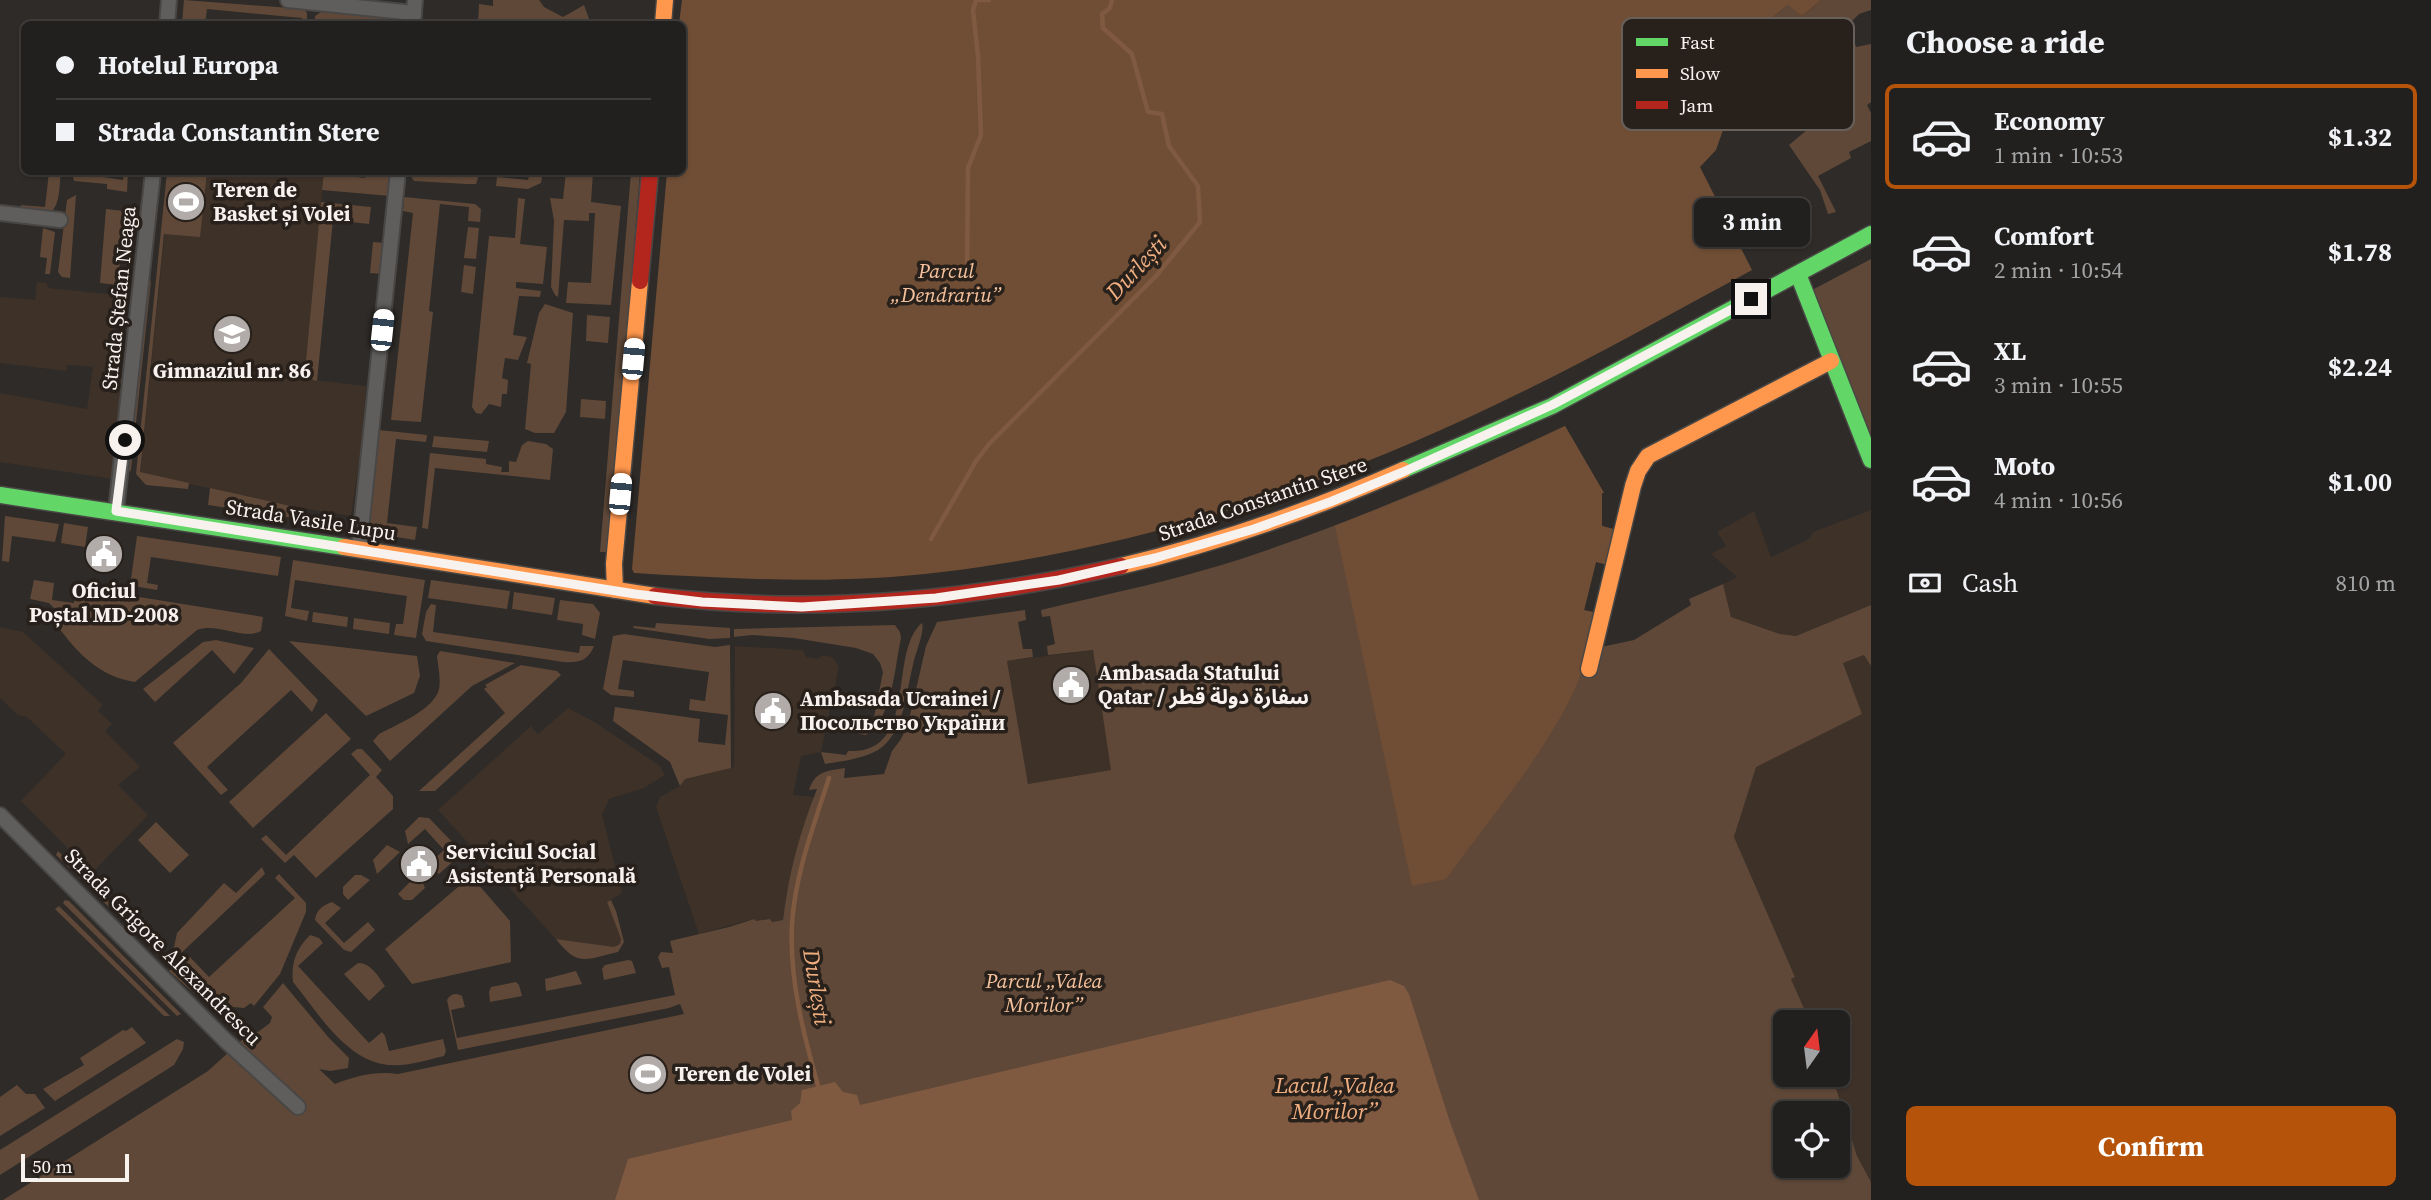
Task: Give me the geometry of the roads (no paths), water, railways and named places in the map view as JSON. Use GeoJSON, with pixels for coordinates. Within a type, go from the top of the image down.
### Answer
{"type":"FeatureCollection","features":[{"type":"Feature","properties":{"kind":"main road"},"geometry":{"type":"LineString","coordinates":[[663,21],[665,0]]}},
{"type":"Feature","properties":{"kind":"main road"},"geometry":{"type":"LineString","coordinates":[[615,590],[615,552],[650,175]]}},
{"type":"Feature","properties":{"kind":"main road","name":"Strada Constantin Stere"},"geometry":{"type":"LineString","coordinates":[[615,590],[702,602],[802,607],[936,598],[1059,580],[1155,558],[1267,524],[1416,467],[1552,405],[1871,234]]}},
{"type":"Feature","properties":{"kind":"main road"},"geometry":{"type":"LineString","coordinates":[[1798,274],[1871,460]]}},
{"type":"Feature","properties":{"kind":"main road"},"geometry":{"type":"LineString","coordinates":[[1589,669],[1633,486],[1638,471],[1648,457],[1831,361]]}},
{"type":"Feature","properties":{"kind":"main road","name":"Strada Vasile Lupu"},"geometry":{"type":"LineString","coordinates":[[0,495],[615,590]]}},
{"type":"Feature","properties":{"kind":"street"},"geometry":{"type":"LineString","coordinates":[[167,21],[169,0]]}},
{"type":"Feature","properties":{"kind":"street"},"geometry":{"type":"LineString","coordinates":[[288,0],[414,13]]}},
{"type":"Feature","properties":{"kind":"street","name":"Strada Ștefan Neaga"},"geometry":{"type":"LineString","coordinates":[[116,511],[153,175]]}},
{"type":"Feature","properties":{"kind":"street"},"geometry":{"type":"LineString","coordinates":[[359,549],[398,175]]}},
{"type":"Feature","properties":{"kind":"street"},"geometry":{"type":"LineString","coordinates":[[0,213],[60,220]]}},
{"type":"Feature","properties":{"kind":"street","name":"Strada Grigore Alexandrescu"},"geometry":{"type":"LineString","coordinates":[[0,815],[226,1041],[298,1107]]}},
{"type":"Feature","properties":{"kind":"water","name":"Lacul „Valea Morilor”"},"geometry":{"type":"Polygon","coordinates":[[[1390,980],[1404,986],[1409,994],[1450,1122],[1479,1200],[615,1200],[628,1159],[792,1120],[791,1111],[800,1103],[802,1090],[835,1082],[843,1092],[857,1095],[860,1105],[1390,980]]]}},
{"type":"Feature","properties":{"kind":"waterway"},"geometry":{"type":"LineString","coordinates":[[967,276],[968,168],[981,135],[973,10],[976,0],[989,0]]}},
{"type":"Feature","properties":{"kind":"waterway","name":"Durlești"},"geometry":{"type":"LineString","coordinates":[[931,539],[976,461],[989,444],[1156,276],[1200,222],[1198,186],[1169,146],[1162,114],[1148,112],[1132,54],[1103,28],[1102,14],[1110,8],[1112,0]]}},
{"type":"Feature","properties":{"kind":"waterway","name":"Durlești"},"geometry":{"type":"LineString","coordinates":[[819,1089],[795,987],[792,924],[801,868],[829,778]]}},
{"type":"Feature","properties":{"kind":"place","name":"Teren de Basket și Volei"},"geometry":{"type":"Point","coordinates":[186,202]}},
{"type":"Feature","properties":{"kind":"place","name":"Gimnaziul nr. 86"},"geometry":{"type":"Point","coordinates":[232,334]}},
{"type":"Feature","properties":{"kind":"place","name":"Oficiul Poștal MD-2008"},"geometry":{"type":"Point","coordinates":[104,554]}},
{"type":"Feature","properties":{"kind":"place","name":"Ambasada Statului Qatar / سفارة دولة قطر"},"geometry":{"type":"Point","coordinates":[1071,685]}},
{"type":"Feature","properties":{"kind":"place","name":"Ambasada Ucrainei / Посольство України"},"geometry":{"type":"Point","coordinates":[773,711]}},
{"type":"Feature","properties":{"kind":"place","name":"Serviciul Social Asistență Personală"},"geometry":{"type":"Point","coordinates":[419,864]}},
{"type":"Feature","properties":{"kind":"place","name":"Teren de Volei"},"geometry":{"type":"Point","coordinates":[648,1074]}},
{"type":"Feature","properties":{"kind":"park label","name":"Parcul „Dendrariu”"},"geometry":{"type":"Point","coordinates":[946,283]}},
{"type":"Feature","properties":{"kind":"park label","name":"Parcul „Valea Morilor”"},"geometry":{"type":"Point","coordinates":[1044,993]}}]}
